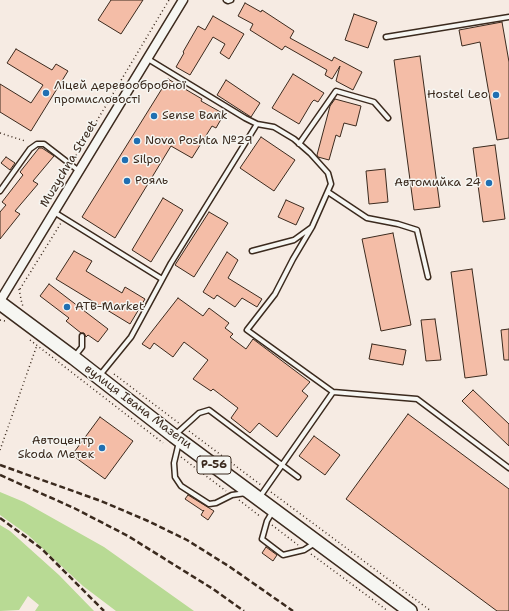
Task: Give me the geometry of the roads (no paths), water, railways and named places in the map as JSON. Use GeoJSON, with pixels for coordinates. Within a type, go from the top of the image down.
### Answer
{"type":"FeatureCollection","features":[{"type":"Feature","properties":{"kind":"main road","name":"вулиця Івана Мазепи"},"geometry":{"type":"LineString","coordinates":[[0,302],[74,358],[102,372],[179,434],[258,493],[274,509],[316,542],[410,611]]}},
{"type":"Feature","properties":{"kind":"street","name":"Muzychna Street"},"geometry":{"type":"LineString","coordinates":[[0,302],[183,0]]}},
{"type":"Feature","properties":{"kind":"lane"},"geometry":{"type":"LineString","coordinates":[[226,0],[231,0]]}},
{"type":"Feature","properties":{"kind":"lane"},"geometry":{"type":"LineString","coordinates":[[386,37],[509,17]]}},
{"type":"Feature","properties":{"kind":"lane"},"geometry":{"type":"LineString","coordinates":[[148,59],[257,124],[274,127],[294,139],[328,173],[331,184],[312,227],[292,259],[275,294],[247,330],[333,392],[417,399],[509,468]]}},
{"type":"Feature","properties":{"kind":"lane"},"geometry":{"type":"LineString","coordinates":[[299,144],[336,91],[374,102],[388,118]]}},
{"type":"Feature","properties":{"kind":"lane"},"geometry":{"type":"LineString","coordinates":[[102,372],[132,337],[171,263],[257,124]]}},
{"type":"Feature","properties":{"kind":"lane"},"geometry":{"type":"LineString","coordinates":[[0,191],[36,144],[44,144],[79,171]]}},
{"type":"Feature","properties":{"kind":"lane"},"geometry":{"type":"LineString","coordinates":[[328,192],[367,218],[398,224],[417,230],[428,277]]}},
{"type":"Feature","properties":{"kind":"lane"},"geometry":{"type":"LineString","coordinates":[[54,212],[162,279]]}},
{"type":"Feature","properties":{"kind":"lane"},"geometry":{"type":"LineString","coordinates":[[252,251],[294,240],[312,227]]}},
{"type":"Feature","properties":{"kind":"lane"},"geometry":{"type":"LineString","coordinates":[[74,358],[82,347],[82,336]]}},
{"type":"Feature","properties":{"kind":"lane"},"geometry":{"type":"LineString","coordinates":[[298,476],[282,465],[209,410],[199,413],[179,434],[174,463],[175,477],[181,486],[208,504],[216,503],[232,495],[258,493],[282,465],[333,392]]}},
{"type":"Feature","properties":{"kind":"lane"},"geometry":{"type":"LineString","coordinates":[[274,509],[267,521],[262,539],[283,555],[304,550],[316,542]]}},
{"type":"Feature","properties":{"kind":"railway"},"geometry":{"type":"LineString","coordinates":[[0,465],[101,501],[187,540],[230,567],[293,611]]}},
{"type":"Feature","properties":{"kind":"railway"},"geometry":{"type":"LineString","coordinates":[[0,475],[74,508],[128,536],[213,589],[244,611]]}},
{"type":"Feature","properties":{"kind":"railway"},"geometry":{"type":"LineString","coordinates":[[0,518],[42,549],[104,611]]}},
{"type":"Feature","properties":{"kind":"place","name":"Ліцей деревообробної промисловості"},"geometry":{"type":"Point","coordinates":[46,93]}},
{"type":"Feature","properties":{"kind":"place","name":"Hostel Leo"},"geometry":{"type":"Point","coordinates":[496,95]}},
{"type":"Feature","properties":{"kind":"place","name":"Sense Bank"},"geometry":{"type":"Point","coordinates":[154,116]}},
{"type":"Feature","properties":{"kind":"place","name":"Nova Poshta №29"},"geometry":{"type":"Point","coordinates":[137,141]}},
{"type":"Feature","properties":{"kind":"place","name":"Silpo"},"geometry":{"type":"Point","coordinates":[125,160]}},
{"type":"Feature","properties":{"kind":"place","name":"Рояль"},"geometry":{"type":"Point","coordinates":[127,181]}},
{"type":"Feature","properties":{"kind":"place","name":"Автомийка 24"},"geometry":{"type":"Point","coordinates":[489,183]}},
{"type":"Feature","properties":{"kind":"place","name":"ATB-Market"},"geometry":{"type":"Point","coordinates":[67,307]}},
{"type":"Feature","properties":{"kind":"place","name":"Автоцентр Skoda Метек"},"geometry":{"type":"Point","coordinates":[102,448]}}]}
